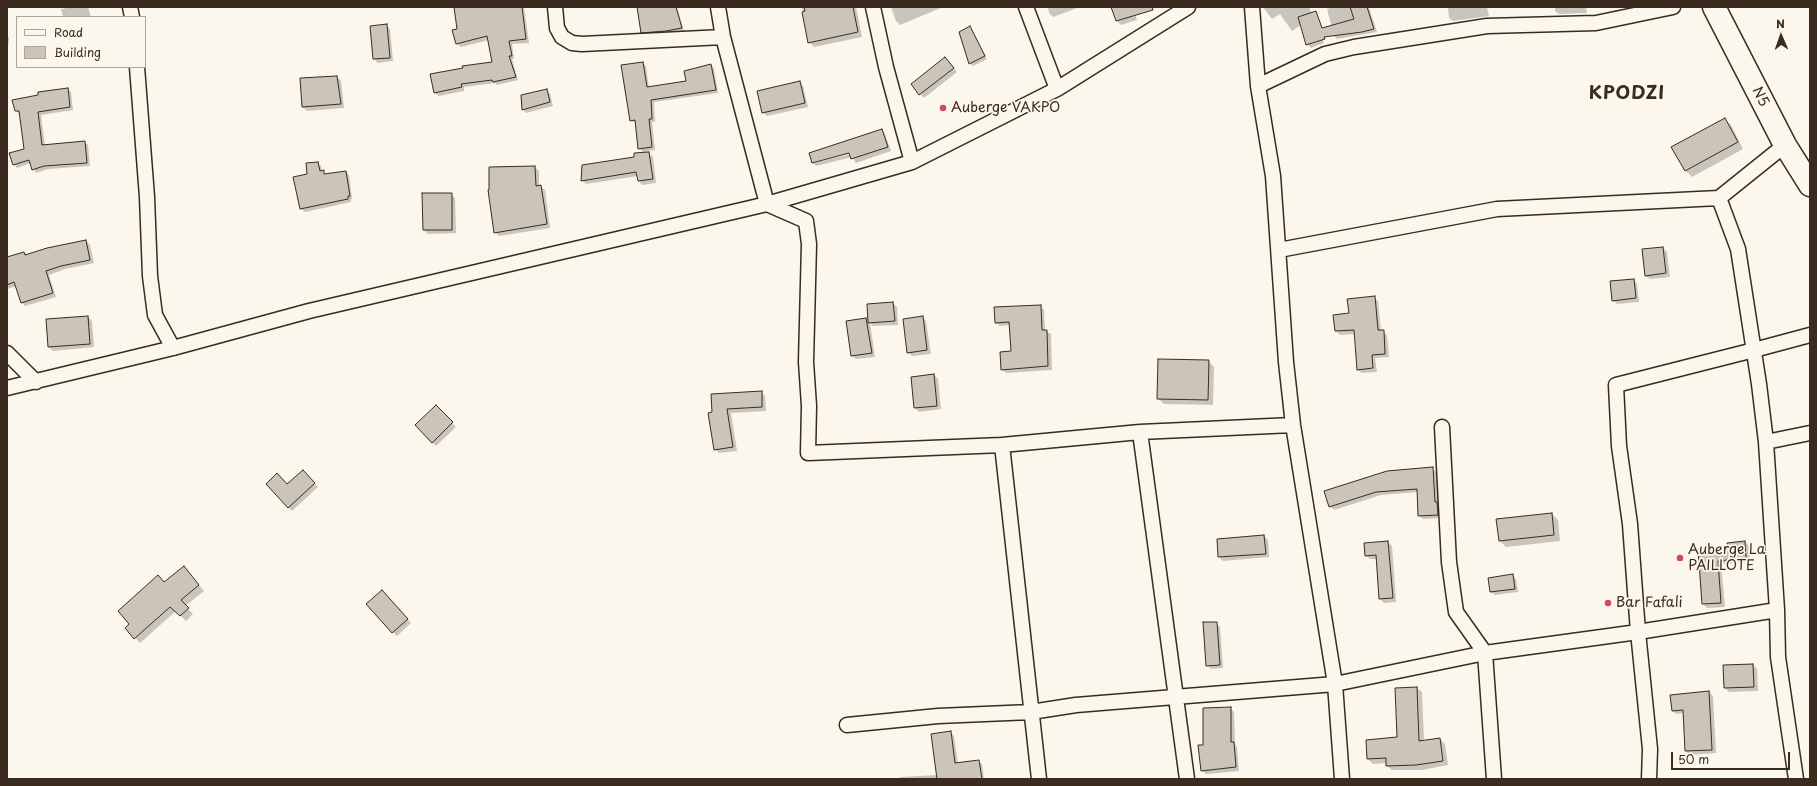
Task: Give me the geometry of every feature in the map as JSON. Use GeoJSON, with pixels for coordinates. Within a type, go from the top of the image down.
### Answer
{"type":"FeatureCollection","features":[{"type":"Feature","properties":{"kind":"main road","name":"N5"},"geometry":{"type":"LineString","coordinates":[[1714,7],[1785,145],[1810,185]]}},
{"type":"Feature","properties":{"kind":"street"},"geometry":{"type":"LineString","coordinates":[[555,7],[557,28],[562,36],[572,43],[582,44],[723,37]]}},
{"type":"Feature","properties":{"kind":"street"},"geometry":{"type":"LineString","coordinates":[[718,7],[723,37],[767,204]]}},
{"type":"Feature","properties":{"kind":"street"},"geometry":{"type":"LineString","coordinates":[[873,7],[886,67],[912,162]]}},
{"type":"Feature","properties":{"kind":"street"},"geometry":{"type":"LineString","coordinates":[[1026,7],[1057,89]]}},
{"type":"Feature","properties":{"kind":"street"},"geometry":{"type":"LineString","coordinates":[[7,388],[173,348],[309,311],[767,204],[912,162],[1057,89],[1188,7]]}},
{"type":"Feature","properties":{"kind":"street"},"geometry":{"type":"LineString","coordinates":[[1252,7],[1258,86],[1273,176],[1286,362],[1293,425],[1335,684],[1342,779]]}},
{"type":"Feature","properties":{"kind":"street"},"geometry":{"type":"LineString","coordinates":[[1258,86],[1325,54],[1354,47],[1487,26],[1596,23],[1673,7]]}},
{"type":"Feature","properties":{"kind":"street"},"geometry":{"type":"LineString","coordinates":[[137,68],[147,197],[150,276],[155,315],[173,348]]}},
{"type":"Feature","properties":{"kind":"street"},"geometry":{"type":"LineString","coordinates":[[1279,250],[1497,209],[1718,198],[1785,145]]}},
{"type":"Feature","properties":{"kind":"street"},"geometry":{"type":"LineString","coordinates":[[1718,198],[1738,249],[1754,350],[1766,442],[1777,610],[1778,657],[1796,779]]}},
{"type":"Feature","properties":{"kind":"street"},"geometry":{"type":"LineString","coordinates":[[767,204],[806,221],[809,244],[809,311],[806,362],[809,406],[808,453],[1002,445],[1140,432],[1293,425]]}},
{"type":"Feature","properties":{"kind":"street"},"geometry":{"type":"LineString","coordinates":[[1649,779],[1650,749],[1638,632],[1630,524],[1619,446],[1616,385],[1810,335]]}},
{"type":"Feature","properties":{"kind":"street"},"geometry":{"type":"LineString","coordinates":[[7,353],[36,382]]}},
{"type":"Feature","properties":{"kind":"street"},"geometry":{"type":"LineString","coordinates":[[1442,427],[1450,562],[1456,612],[1486,653],[1494,779]]}},
{"type":"Feature","properties":{"kind":"street"},"geometry":{"type":"LineString","coordinates":[[1140,432],[1187,779]]}},
{"type":"Feature","properties":{"kind":"street"},"geometry":{"type":"LineString","coordinates":[[1766,442],[1810,433]]}},
{"type":"Feature","properties":{"kind":"street"},"geometry":{"type":"LineString","coordinates":[[1002,445],[1039,779]]}},
{"type":"Feature","properties":{"kind":"street"},"geometry":{"type":"LineString","coordinates":[[847,725],[938,716],[1031,712],[1076,705],[1335,684],[1486,653],[1638,632],[1777,610]]}},
{"type":"Feature","properties":{"kind":"building"},"geometry":{"type":"Polygon","coordinates":[[[454,7],[522,7],[526,39],[509,41],[512,56],[509,56],[516,77],[493,82],[492,80],[461,84],[462,87],[434,93],[430,74],[463,68],[462,66],[492,62],[487,36],[456,44],[452,30],[457,29],[454,7]]]}},
{"type":"Feature","properties":{"kind":"building"},"geometry":{"type":"Polygon","coordinates":[[[637,7],[676,7],[682,28],[641,33],[637,7]]]}},
{"type":"Feature","properties":{"kind":"building"},"geometry":{"type":"Polygon","coordinates":[[[804,7],[853,7],[858,32],[808,43],[802,12],[805,11],[804,7]]]}},
{"type":"Feature","properties":{"kind":"building"},"geometry":{"type":"Polygon","coordinates":[[[1111,7],[1152,7],[1153,10],[1116,21],[1111,7]]]}},
{"type":"Feature","properties":{"kind":"building"},"geometry":{"type":"Polygon","coordinates":[[[1350,7],[1367,7],[1374,29],[1324,37],[1325,39],[1306,45],[1298,17],[1316,11],[1322,28],[1354,19],[1350,7]]]}},
{"type":"Feature","properties":{"kind":"building"},"geometry":{"type":"Polygon","coordinates":[[[387,24],[390,58],[373,59],[370,26],[387,24]]]}},
{"type":"Feature","properties":{"kind":"building"},"geometry":{"type":"Polygon","coordinates":[[[970,26],[985,56],[969,64],[959,32],[970,26]]]}},
{"type":"Feature","properties":{"kind":"building"},"geometry":{"type":"Polygon","coordinates":[[[945,57],[954,68],[919,95],[911,84],[945,57]]]}},
{"type":"Feature","properties":{"kind":"building"},"geometry":{"type":"Polygon","coordinates":[[[643,62],[647,87],[686,81],[684,71],[711,64],[716,90],[651,100],[652,119],[649,119],[652,147],[638,149],[635,120],[630,121],[621,65],[643,62]]]}},
{"type":"Feature","properties":{"kind":"building"},"geometry":{"type":"Polygon","coordinates":[[[337,76],[341,104],[302,107],[300,78],[337,76]]]}},
{"type":"Feature","properties":{"kind":"building"},"geometry":{"type":"Polygon","coordinates":[[[800,81],[805,103],[762,113],[757,91],[800,81]]]}},
{"type":"Feature","properties":{"kind":"building"},"geometry":{"type":"Polygon","coordinates":[[[68,88],[70,107],[38,112],[42,145],[85,141],[87,163],[44,166],[32,170],[29,160],[13,165],[9,153],[24,149],[19,111],[15,111],[12,100],[38,95],[38,92],[68,88]]]}},
{"type":"Feature","properties":{"kind":"building"},"geometry":{"type":"Polygon","coordinates":[[[547,89],[550,102],[522,110],[521,95],[547,89]]]}},
{"type":"Feature","properties":{"kind":"building"},"geometry":{"type":"Polygon","coordinates":[[[1725,118],[1738,142],[1685,171],[1671,147],[1725,118]]]}},
{"type":"Feature","properties":{"kind":"building"},"geometry":{"type":"Polygon","coordinates":[[[882,129],[888,147],[851,159],[849,153],[812,163],[809,153],[882,129]]]}},
{"type":"Feature","properties":{"kind":"building"},"geometry":{"type":"Polygon","coordinates":[[[649,152],[653,179],[638,181],[636,172],[581,181],[582,165],[634,157],[634,153],[649,152]]]}},
{"type":"Feature","properties":{"kind":"building"},"geometry":{"type":"Polygon","coordinates":[[[318,162],[320,171],[324,170],[324,174],[346,171],[350,196],[348,196],[348,199],[300,209],[293,177],[307,174],[306,163],[318,162]]]}},
{"type":"Feature","properties":{"kind":"building"},"geometry":{"type":"Polygon","coordinates":[[[535,166],[536,186],[541,185],[547,224],[494,233],[488,190],[489,167],[535,166]]]}},
{"type":"Feature","properties":{"kind":"building"},"geometry":{"type":"Polygon","coordinates":[[[422,193],[452,193],[452,230],[423,230],[422,193]]]}},
{"type":"Feature","properties":{"kind":"building"},"geometry":{"type":"Polygon","coordinates":[[[86,240],[90,260],[61,266],[46,271],[53,293],[21,303],[14,282],[7,285],[7,257],[24,252],[25,255],[47,248],[86,240]]]}},
{"type":"Feature","properties":{"kind":"building"},"geometry":{"type":"Polygon","coordinates":[[[1663,247],[1666,273],[1645,276],[1642,249],[1663,247]]]}},
{"type":"Feature","properties":{"kind":"building"},"geometry":{"type":"Polygon","coordinates":[[[1634,279],[1636,298],[1612,301],[1610,281],[1634,279]]]}},
{"type":"Feature","properties":{"kind":"building"},"geometry":{"type":"Polygon","coordinates":[[[1375,296],[1378,330],[1384,330],[1385,354],[1372,355],[1373,368],[1357,370],[1354,330],[1335,331],[1333,315],[1349,313],[1347,299],[1375,296]]]}},
{"type":"Feature","properties":{"kind":"building"},"geometry":{"type":"Polygon","coordinates":[[[893,302],[895,321],[868,323],[867,304],[893,302]]]}},
{"type":"Feature","properties":{"kind":"building"},"geometry":{"type":"Polygon","coordinates":[[[1041,305],[1042,330],[1047,330],[1048,366],[1001,370],[1000,352],[1011,351],[1009,322],[995,323],[994,307],[1041,305]]]}},
{"type":"Feature","properties":{"kind":"building"},"geometry":{"type":"Polygon","coordinates":[[[88,316],[90,344],[48,347],[46,319],[88,316]]]}},
{"type":"Feature","properties":{"kind":"building"},"geometry":{"type":"Polygon","coordinates":[[[923,316],[927,350],[907,353],[903,319],[923,316]]]}},
{"type":"Feature","properties":{"kind":"building"},"geometry":{"type":"Polygon","coordinates":[[[866,318],[872,353],[851,356],[846,321],[866,318]]]}},
{"type":"Feature","properties":{"kind":"building"},"geometry":{"type":"Polygon","coordinates":[[[1158,359],[1209,360],[1208,400],[1157,399],[1158,359]]]}},
{"type":"Feature","properties":{"kind":"building"},"geometry":{"type":"Polygon","coordinates":[[[934,374],[937,406],[914,408],[911,377],[934,374]]]}},
{"type":"Feature","properties":{"kind":"building"},"geometry":{"type":"Polygon","coordinates":[[[762,391],[762,407],[727,409],[733,447],[714,450],[708,413],[712,412],[711,394],[762,391]]]}},
{"type":"Feature","properties":{"kind":"building"},"geometry":{"type":"Polygon","coordinates":[[[436,405],[453,422],[432,443],[415,425],[436,405]]]}},
{"type":"Feature","properties":{"kind":"building"},"geometry":{"type":"Polygon","coordinates":[[[1433,467],[1435,502],[1437,502],[1438,515],[1418,516],[1417,489],[1376,492],[1329,507],[1324,491],[1387,471],[1433,467]]]}},
{"type":"Feature","properties":{"kind":"building"},"geometry":{"type":"Polygon","coordinates":[[[303,470],[315,483],[288,508],[266,484],[277,473],[287,484],[303,470]]]}},
{"type":"Feature","properties":{"kind":"building"},"geometry":{"type":"Polygon","coordinates":[[[1552,513],[1554,535],[1499,541],[1496,519],[1552,513]]]}},
{"type":"Feature","properties":{"kind":"building"},"geometry":{"type":"Polygon","coordinates":[[[1264,535],[1266,554],[1218,557],[1217,539],[1264,535]]]}},
{"type":"Feature","properties":{"kind":"building"},"geometry":{"type":"Polygon","coordinates":[[[1388,541],[1393,598],[1379,599],[1376,555],[1365,556],[1364,543],[1388,541]]]}},
{"type":"Feature","properties":{"kind":"building"},"geometry":{"type":"Polygon","coordinates":[[[1745,541],[1746,558],[1718,561],[1721,603],[1702,604],[1698,549],[1728,547],[1727,543],[1745,541]]]}},
{"type":"Feature","properties":{"kind":"building"},"geometry":{"type":"Polygon","coordinates":[[[184,566],[199,585],[181,600],[189,608],[180,616],[170,607],[134,639],[125,628],[129,624],[118,611],[158,575],[164,582],[184,566]]]}},
{"type":"Feature","properties":{"kind":"building"},"geometry":{"type":"Polygon","coordinates":[[[1513,574],[1515,589],[1490,592],[1488,578],[1513,574]]]}},
{"type":"Feature","properties":{"kind":"building"},"geometry":{"type":"Polygon","coordinates":[[[382,590],[408,619],[392,633],[366,604],[382,590]]]}},
{"type":"Feature","properties":{"kind":"building"},"geometry":{"type":"Polygon","coordinates":[[[1203,622],[1217,622],[1220,665],[1206,666],[1203,622]]]}},
{"type":"Feature","properties":{"kind":"building"},"geometry":{"type":"Polygon","coordinates":[[[1753,664],[1754,687],[1724,688],[1723,665],[1753,664]]]}},
{"type":"Feature","properties":{"kind":"building"},"geometry":{"type":"Polygon","coordinates":[[[1417,687],[1419,741],[1440,738],[1443,761],[1416,765],[1386,766],[1386,758],[1367,759],[1366,740],[1397,737],[1395,688],[1417,687]]]}},
{"type":"Feature","properties":{"kind":"building"},"geometry":{"type":"Polygon","coordinates":[[[1709,691],[1712,750],[1685,751],[1683,710],[1672,711],[1670,695],[1709,691]]]}},
{"type":"Feature","properties":{"kind":"building"},"geometry":{"type":"Polygon","coordinates":[[[1231,707],[1231,742],[1234,742],[1236,767],[1201,771],[1198,745],[1203,745],[1203,708],[1231,707]]]}},
{"type":"Feature","properties":{"kind":"building"},"geometry":{"type":"Polygon","coordinates":[[[951,731],[955,763],[979,760],[982,779],[937,779],[931,734],[951,731]]]}},
{"type":"Feature","properties":{"kind":"place","name":"Auberge VAKPO"},"geometry":{"type":"Point","coordinates":[943,108]}},
{"type":"Feature","properties":{"kind":"place","name":"Auberge La PAILLOTE"},"geometry":{"type":"Point","coordinates":[1680,558]}},
{"type":"Feature","properties":{"kind":"place","name":"Bar Fafali"},"geometry":{"type":"Point","coordinates":[1608,603]}},
{"type":"Feature","properties":{"kind":"district","name":"KPODZI"},"geometry":{"type":"Point","coordinates":[1627,94]}}]}
